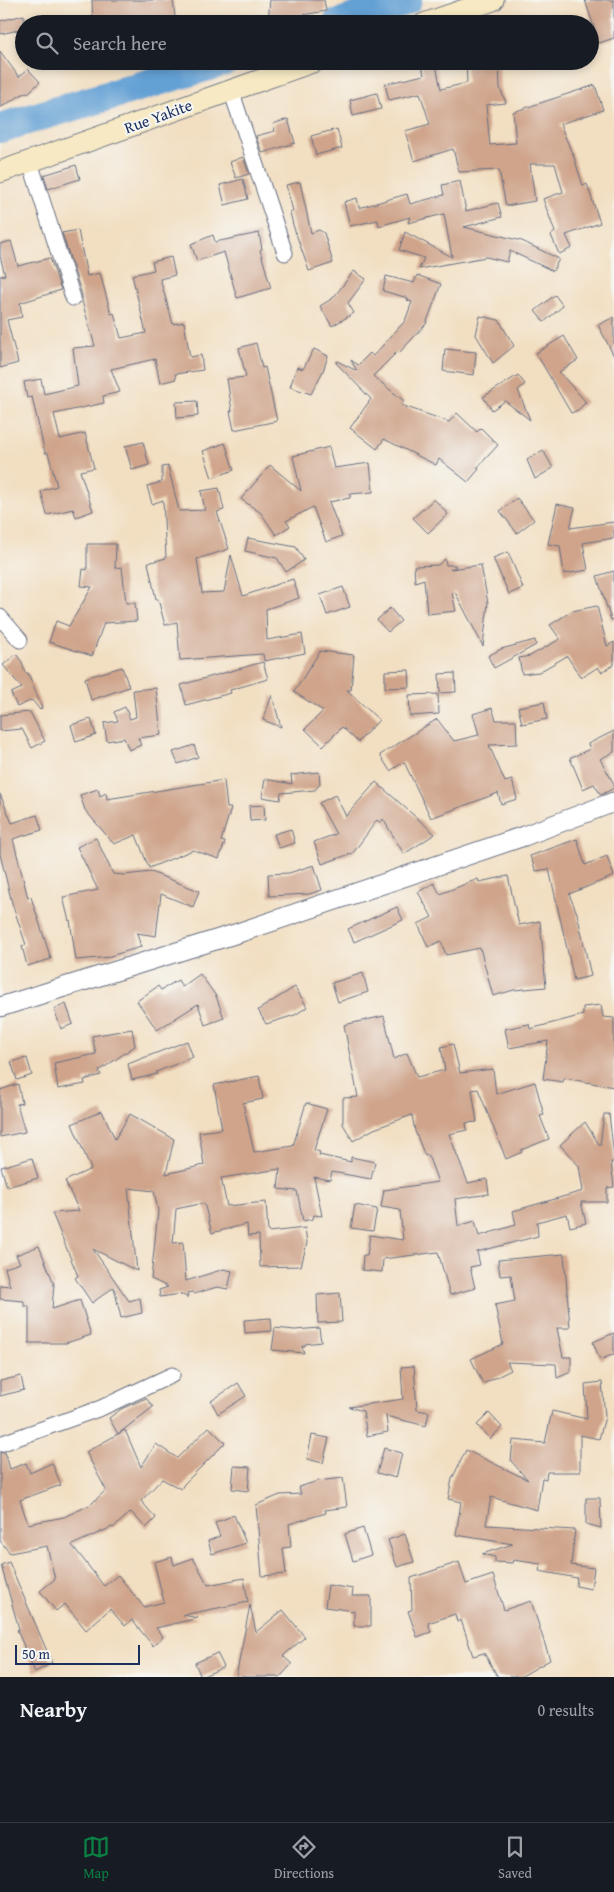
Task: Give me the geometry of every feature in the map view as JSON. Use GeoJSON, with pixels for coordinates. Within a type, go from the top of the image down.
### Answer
{"type":"FeatureCollection","features":[{"type":"Feature","properties":{"kind":"main road"},"geometry":{"type":"LineString","coordinates":[[450,15],[493,0]]}},
{"type":"Feature","properties":{"kind":"main road","name":"Rue Yakite"},"geometry":{"type":"LineString","coordinates":[[0,172],[289,70]]}},
{"type":"Feature","properties":{"kind":"street"},"geometry":{"type":"LineString","coordinates":[[231,90],[285,253]]}},
{"type":"Feature","properties":{"kind":"street"},"geometry":{"type":"LineString","coordinates":[[30,162],[72,298]]}},
{"type":"Feature","properties":{"kind":"street"},"geometry":{"type":"LineString","coordinates":[[0,617],[20,640]]}},
{"type":"Feature","properties":{"kind":"street"},"geometry":{"type":"LineString","coordinates":[[0,1007],[238,933],[524,836],[614,802]]}},
{"type":"Feature","properties":{"kind":"street"},"geometry":{"type":"LineString","coordinates":[[0,1444],[100,1408],[172,1375]]}},
{"type":"Feature","properties":{"kind":"building"},"geometry":{"type":"Polygon","coordinates":[[[92,0],[173,0],[175,15],[93,15],[92,0]]]}},
{"type":"Feature","properties":{"kind":"building"},"geometry":{"type":"Polygon","coordinates":[[[270,0],[324,0],[326,11],[303,15],[269,15],[270,0]]]}},
{"type":"Feature","properties":{"kind":"building"},"geometry":{"type":"Polygon","coordinates":[[[585,0],[614,0],[614,38],[599,43],[599,15],[590,15],[585,0]]]}},
{"type":"Feature","properties":{"kind":"building"},"geometry":{"type":"Polygon","coordinates":[[[15,17],[15,31],[0,34],[0,21],[15,17]]]}},
{"type":"Feature","properties":{"kind":"building"},"geometry":{"type":"Polygon","coordinates":[[[0,51],[19,77],[29,70],[40,82],[28,93],[26,92],[0,108],[0,51]]]}},
{"type":"Feature","properties":{"kind":"building"},"geometry":{"type":"Polygon","coordinates":[[[423,70],[437,70],[441,89],[467,83],[466,70],[499,70],[500,88],[506,103],[486,105],[490,145],[516,143],[513,112],[595,85],[603,110],[560,124],[572,151],[583,186],[587,184],[600,223],[566,235],[572,248],[559,254],[551,235],[555,232],[543,199],[563,192],[555,164],[530,164],[535,201],[506,206],[499,170],[459,172],[453,149],[414,161],[405,131],[430,124],[420,93],[389,100],[385,84],[424,75],[423,70]]]}},
{"type":"Feature","properties":{"kind":"building"},"geometry":{"type":"Polygon","coordinates":[[[377,93],[381,109],[353,116],[350,100],[377,93]]]}},
{"type":"Feature","properties":{"kind":"building"},"geometry":{"type":"Polygon","coordinates":[[[288,119],[295,143],[262,153],[256,136],[275,131],[273,124],[288,119]]]}},
{"type":"Feature","properties":{"kind":"building"},"geometry":{"type":"Polygon","coordinates":[[[337,129],[342,148],[316,155],[311,136],[337,129]]]}},
{"type":"Feature","properties":{"kind":"building"},"geometry":{"type":"Polygon","coordinates":[[[243,157],[249,174],[236,178],[230,162],[243,157]]]}},
{"type":"Feature","properties":{"kind":"building"},"geometry":{"type":"Polygon","coordinates":[[[76,165],[80,179],[48,189],[44,175],[76,165]]]}},
{"type":"Feature","properties":{"kind":"building"},"geometry":{"type":"Polygon","coordinates":[[[243,179],[248,199],[225,205],[220,185],[243,179]]]}},
{"type":"Feature","properties":{"kind":"building"},"geometry":{"type":"Polygon","coordinates":[[[460,181],[466,211],[498,203],[502,217],[464,227],[522,241],[559,259],[553,271],[510,251],[507,262],[486,257],[419,269],[424,258],[399,250],[405,232],[452,257],[444,214],[408,223],[410,217],[379,226],[378,220],[350,226],[344,202],[357,198],[359,208],[407,194],[410,204],[444,195],[442,185],[460,181]]]}},
{"type":"Feature","properties":{"kind":"building"},"geometry":{"type":"Polygon","coordinates":[[[300,182],[311,233],[319,230],[324,233],[333,263],[309,271],[293,225],[290,212],[293,211],[286,185],[300,182]]]}},
{"type":"Feature","properties":{"kind":"building"},"geometry":{"type":"Polygon","coordinates":[[[78,230],[87,276],[100,273],[111,314],[114,313],[121,338],[146,333],[132,275],[154,270],[152,262],[171,257],[175,275],[160,279],[173,324],[184,322],[190,357],[201,355],[203,370],[175,374],[176,379],[160,383],[155,359],[111,369],[120,392],[103,396],[104,403],[54,414],[60,439],[85,433],[94,468],[80,471],[93,511],[76,517],[73,509],[47,515],[41,491],[57,486],[48,453],[45,453],[32,397],[27,398],[24,382],[41,379],[44,394],[78,386],[73,348],[95,346],[82,295],[62,233],[78,230]]]}},
{"type":"Feature","properties":{"kind":"building"},"geometry":{"type":"Polygon","coordinates":[[[259,233],[262,249],[260,250],[271,288],[237,298],[224,252],[197,261],[191,244],[213,235],[215,242],[259,233]]]}},
{"type":"Feature","properties":{"kind":"building"},"geometry":{"type":"Polygon","coordinates":[[[11,241],[18,266],[50,258],[61,290],[20,303],[22,317],[7,320],[18,363],[0,368],[0,276],[5,275],[0,256],[0,244],[11,241]]]}},
{"type":"Feature","properties":{"kind":"building"},"geometry":{"type":"Polygon","coordinates":[[[354,271],[366,279],[348,303],[354,313],[332,326],[320,306],[333,298],[354,271]]]}},
{"type":"Feature","properties":{"kind":"building"},"geometry":{"type":"Polygon","coordinates":[[[417,275],[441,284],[426,324],[399,353],[397,352],[373,376],[404,401],[401,405],[449,422],[457,413],[477,432],[481,428],[498,445],[477,468],[479,469],[468,482],[439,459],[436,465],[384,439],[377,449],[350,428],[371,399],[336,363],[337,361],[357,371],[351,360],[358,365],[370,353],[373,356],[405,321],[412,302],[407,300],[408,298],[383,291],[386,276],[414,283],[417,275]]]}},
{"type":"Feature","properties":{"kind":"building"},"geometry":{"type":"Polygon","coordinates":[[[555,295],[563,306],[544,322],[535,311],[555,295]]]}},
{"type":"Feature","properties":{"kind":"building"},"geometry":{"type":"Polygon","coordinates":[[[480,316],[499,320],[514,346],[493,363],[476,335],[480,316]]]}},
{"type":"Feature","properties":{"kind":"building"},"geometry":{"type":"Polygon","coordinates":[[[614,317],[614,356],[598,325],[614,317]]]}},
{"type":"Feature","properties":{"kind":"building"},"geometry":{"type":"Polygon","coordinates":[[[564,336],[578,360],[559,372],[586,402],[578,410],[571,413],[536,353],[564,336]]]}},
{"type":"Feature","properties":{"kind":"building"},"geometry":{"type":"Polygon","coordinates":[[[256,343],[262,368],[265,367],[277,421],[234,430],[227,379],[246,377],[239,348],[256,343]]]}},
{"type":"Feature","properties":{"kind":"building"},"geometry":{"type":"Polygon","coordinates":[[[314,349],[328,356],[323,371],[311,394],[290,387],[297,367],[303,369],[314,349]]]}},
{"type":"Feature","properties":{"kind":"building"},"geometry":{"type":"Polygon","coordinates":[[[445,349],[476,352],[474,375],[443,371],[445,349]]]}},
{"type":"Feature","properties":{"kind":"building"},"geometry":{"type":"Polygon","coordinates":[[[518,375],[525,384],[518,390],[530,420],[505,401],[492,410],[483,397],[518,375]]]}},
{"type":"Feature","properties":{"kind":"building"},"geometry":{"type":"Polygon","coordinates":[[[197,401],[198,416],[177,418],[176,402],[197,401]]]}},
{"type":"Feature","properties":{"kind":"building"},"geometry":{"type":"Polygon","coordinates":[[[143,442],[149,465],[132,470],[125,446],[143,442]]]}},
{"type":"Feature","properties":{"kind":"building"},"geometry":{"type":"Polygon","coordinates":[[[225,443],[234,470],[212,478],[203,451],[225,443]]]}},
{"type":"Feature","properties":{"kind":"building"},"geometry":{"type":"Polygon","coordinates":[[[329,447],[334,468],[370,463],[373,492],[350,494],[350,498],[329,502],[342,536],[326,542],[313,507],[286,521],[290,526],[276,535],[261,513],[241,499],[270,465],[301,491],[293,456],[329,447]]]}},
{"type":"Feature","properties":{"kind":"building"},"geometry":{"type":"Polygon","coordinates":[[[543,450],[553,468],[535,479],[527,460],[543,450]]]}},
{"type":"Feature","properties":{"kind":"building"},"geometry":{"type":"Polygon","coordinates":[[[168,466],[179,511],[205,510],[201,491],[219,488],[224,510],[217,512],[229,549],[197,559],[202,593],[224,592],[231,555],[243,596],[293,579],[299,598],[266,609],[267,640],[302,634],[305,653],[264,661],[263,654],[180,660],[177,622],[165,625],[158,599],[156,599],[148,563],[166,558],[163,500],[152,504],[147,486],[162,482],[162,467],[168,466]]]}},
{"type":"Feature","properties":{"kind":"building"},"geometry":{"type":"Polygon","coordinates":[[[517,498],[534,520],[517,533],[500,511],[517,498]]]}},
{"type":"Feature","properties":{"kind":"building"},"geometry":{"type":"Polygon","coordinates":[[[434,499],[448,514],[428,533],[413,518],[434,499]]]}},
{"type":"Feature","properties":{"kind":"building"},"geometry":{"type":"Polygon","coordinates":[[[557,504],[575,508],[570,528],[614,522],[614,538],[583,543],[588,570],[564,574],[560,546],[548,544],[557,504]]]}},
{"type":"Feature","properties":{"kind":"building"},"geometry":{"type":"Polygon","coordinates":[[[248,538],[296,547],[304,560],[286,572],[277,558],[245,551],[248,538]]]}},
{"type":"Feature","properties":{"kind":"building"},"geometry":{"type":"Polygon","coordinates":[[[87,544],[116,544],[115,568],[122,567],[126,603],[135,603],[137,621],[104,623],[92,656],[49,642],[56,621],[69,626],[92,587],[81,586],[83,569],[87,570],[87,544]]]}},
{"type":"Feature","properties":{"kind":"building"},"geometry":{"type":"Polygon","coordinates":[[[508,552],[523,588],[509,594],[493,558],[508,552]]]}},
{"type":"Feature","properties":{"kind":"building"},"geometry":{"type":"Polygon","coordinates":[[[445,559],[446,565],[455,565],[456,567],[450,569],[481,565],[488,603],[483,646],[455,592],[452,593],[456,611],[427,614],[424,579],[415,582],[414,566],[438,565],[445,559]]]}},
{"type":"Feature","properties":{"kind":"building"},"geometry":{"type":"Polygon","coordinates":[[[614,571],[614,619],[611,620],[597,576],[614,571]]]}},
{"type":"Feature","properties":{"kind":"building"},"geometry":{"type":"Polygon","coordinates":[[[343,587],[350,607],[327,615],[320,595],[343,587]]]}},
{"type":"Feature","properties":{"kind":"building"},"geometry":{"type":"Polygon","coordinates":[[[597,606],[607,646],[614,642],[614,665],[601,672],[598,667],[581,678],[567,656],[539,672],[522,674],[519,658],[530,656],[560,639],[550,625],[572,611],[597,606]]]}},
{"type":"Feature","properties":{"kind":"building"},"geometry":{"type":"Polygon","coordinates":[[[390,608],[401,621],[388,632],[377,620],[390,608]]]}},
{"type":"Feature","properties":{"kind":"building"},"geometry":{"type":"Polygon","coordinates":[[[535,640],[536,645],[494,668],[488,656],[501,649],[535,640]]]}},
{"type":"Feature","properties":{"kind":"building"},"geometry":{"type":"Polygon","coordinates":[[[320,651],[354,655],[351,690],[347,690],[379,720],[358,742],[342,727],[323,746],[305,729],[323,711],[294,692],[320,651]]]}},
{"type":"Feature","properties":{"kind":"building"},"geometry":{"type":"Polygon","coordinates":[[[16,654],[22,662],[25,673],[28,673],[42,708],[40,710],[32,700],[17,707],[11,693],[22,688],[3,665],[16,654]]]}},
{"type":"Feature","properties":{"kind":"building"},"geometry":{"type":"Polygon","coordinates":[[[263,662],[268,679],[230,690],[231,693],[186,705],[181,685],[263,662]]]}},
{"type":"Feature","properties":{"kind":"building"},"geometry":{"type":"Polygon","coordinates":[[[122,667],[129,687],[91,700],[85,678],[122,667]]]}},
{"type":"Feature","properties":{"kind":"building"},"geometry":{"type":"Polygon","coordinates":[[[409,670],[410,687],[385,688],[385,671],[409,670]]]}},
{"type":"Feature","properties":{"kind":"building"},"geometry":{"type":"Polygon","coordinates":[[[455,673],[456,692],[440,693],[439,674],[455,673]]]}},
{"type":"Feature","properties":{"kind":"building"},"geometry":{"type":"Polygon","coordinates":[[[156,688],[161,735],[138,738],[141,745],[129,750],[124,738],[107,741],[104,723],[118,721],[114,712],[125,707],[130,719],[136,717],[133,690],[156,688]]]}},
{"type":"Feature","properties":{"kind":"building"},"geometry":{"type":"Polygon","coordinates":[[[438,694],[439,714],[410,716],[409,695],[438,694]]]}},
{"type":"Feature","properties":{"kind":"building"},"geometry":{"type":"Polygon","coordinates":[[[272,695],[281,727],[263,720],[272,695]]]}},
{"type":"Feature","properties":{"kind":"building"},"geometry":{"type":"Polygon","coordinates":[[[544,702],[547,719],[522,724],[518,707],[544,702]]]}},
{"type":"Feature","properties":{"kind":"building"},"geometry":{"type":"Polygon","coordinates":[[[492,708],[496,720],[516,720],[517,744],[489,745],[505,782],[512,780],[517,799],[501,804],[498,793],[431,818],[404,762],[390,771],[380,755],[437,719],[454,741],[479,735],[473,714],[492,708]]]}},
{"type":"Feature","properties":{"kind":"building"},"geometry":{"type":"Polygon","coordinates":[[[30,712],[45,741],[32,748],[22,729],[0,731],[0,715],[30,712]]]}},
{"type":"Feature","properties":{"kind":"building"},"geometry":{"type":"Polygon","coordinates":[[[91,719],[96,735],[76,742],[71,725],[91,719]]]}},
{"type":"Feature","properties":{"kind":"building"},"geometry":{"type":"Polygon","coordinates":[[[614,731],[614,752],[600,759],[614,784],[614,788],[601,795],[594,784],[583,789],[570,758],[590,749],[588,744],[614,731]]]}},
{"type":"Feature","properties":{"kind":"building"},"geometry":{"type":"Polygon","coordinates":[[[194,745],[198,757],[178,764],[173,752],[194,745]]]}},
{"type":"Feature","properties":{"kind":"building"},"geometry":{"type":"Polygon","coordinates":[[[319,772],[320,784],[315,790],[281,793],[280,800],[262,797],[265,779],[292,784],[291,775],[319,772]]]}},
{"type":"Feature","properties":{"kind":"building"},"geometry":{"type":"Polygon","coordinates":[[[224,780],[227,808],[231,808],[221,841],[225,842],[219,859],[193,850],[149,868],[136,835],[114,844],[85,810],[80,795],[98,789],[100,796],[106,793],[107,799],[224,780]]]}},
{"type":"Feature","properties":{"kind":"building"},"geometry":{"type":"Polygon","coordinates":[[[376,782],[435,834],[404,854],[383,819],[380,823],[377,820],[353,853],[322,864],[314,842],[336,834],[319,803],[335,795],[346,816],[376,782]]]}},
{"type":"Feature","properties":{"kind":"building"},"geometry":{"type":"Polygon","coordinates":[[[0,794],[12,823],[37,815],[42,830],[13,839],[28,898],[31,897],[51,959],[27,966],[22,946],[26,945],[12,903],[0,854],[0,794]]]}},
{"type":"Feature","properties":{"kind":"building"},"geometry":{"type":"Polygon","coordinates":[[[264,805],[265,820],[250,821],[249,806],[264,805]]]}},
{"type":"Feature","properties":{"kind":"building"},"geometry":{"type":"Polygon","coordinates":[[[291,829],[295,843],[279,848],[274,834],[291,829]]]}},
{"type":"Feature","properties":{"kind":"building"},"geometry":{"type":"Polygon","coordinates":[[[96,838],[113,874],[124,875],[151,872],[199,891],[193,907],[161,894],[156,936],[137,933],[141,947],[111,957],[76,960],[70,920],[63,897],[98,890],[77,847],[96,838]]]}},
{"type":"Feature","properties":{"kind":"building"},"geometry":{"type":"Polygon","coordinates":[[[577,839],[585,865],[607,856],[614,876],[569,894],[577,913],[591,976],[574,980],[549,869],[536,871],[530,856],[577,839]]]}},
{"type":"Feature","properties":{"kind":"building"},"geometry":{"type":"Polygon","coordinates":[[[314,865],[322,890],[309,894],[269,896],[268,874],[289,873],[314,865]]]}},
{"type":"Feature","properties":{"kind":"building"},"geometry":{"type":"Polygon","coordinates":[[[508,876],[519,925],[540,921],[546,987],[514,990],[493,996],[480,948],[446,955],[441,941],[428,947],[418,924],[432,917],[418,892],[434,883],[440,894],[478,879],[479,882],[508,876]]]}},
{"type":"Feature","properties":{"kind":"building"},"geometry":{"type":"Polygon","coordinates":[[[397,907],[403,920],[354,942],[348,929],[397,907]]]}},
{"type":"Feature","properties":{"kind":"building"},"geometry":{"type":"Polygon","coordinates":[[[363,973],[368,992],[338,1002],[332,983],[363,973]]]}},
{"type":"Feature","properties":{"kind":"building"},"geometry":{"type":"Polygon","coordinates":[[[200,974],[216,996],[224,1018],[205,1025],[198,1004],[157,1030],[137,1001],[158,986],[161,990],[178,980],[182,987],[200,974]]]}},
{"type":"Feature","properties":{"kind":"building"},"geometry":{"type":"Polygon","coordinates":[[[295,987],[307,1007],[295,1015],[266,1024],[258,1010],[295,987]]]}},
{"type":"Feature","properties":{"kind":"building"},"geometry":{"type":"Polygon","coordinates":[[[66,1004],[73,1024],[61,1029],[54,1009],[66,1004]]]}},
{"type":"Feature","properties":{"kind":"building"},"geometry":{"type":"Polygon","coordinates":[[[601,1005],[603,1017],[614,1018],[614,1087],[564,1078],[563,1082],[543,1079],[548,1041],[509,1048],[505,1029],[529,1024],[530,1029],[583,1015],[583,1007],[601,1005]]]}},
{"type":"Feature","properties":{"kind":"building"},"geometry":{"type":"Polygon","coordinates":[[[384,1016],[394,1059],[407,1053],[417,1077],[445,1070],[441,1047],[453,1044],[460,1073],[493,1069],[496,1094],[535,1082],[544,1115],[540,1116],[549,1139],[521,1150],[522,1152],[506,1159],[478,1089],[472,1090],[477,1122],[466,1123],[467,1130],[449,1134],[468,1183],[487,1179],[489,1194],[455,1199],[458,1226],[475,1221],[479,1236],[516,1225],[513,1211],[583,1191],[579,1166],[560,1145],[585,1122],[600,1146],[604,1114],[609,1114],[614,1156],[614,1162],[611,1162],[614,1187],[607,1188],[607,1202],[581,1202],[586,1223],[570,1227],[567,1214],[537,1222],[538,1236],[477,1252],[480,1265],[470,1267],[475,1288],[450,1295],[438,1252],[383,1259],[382,1272],[362,1270],[363,1255],[367,1255],[370,1235],[403,1240],[400,1210],[381,1207],[384,1190],[438,1182],[428,1155],[425,1156],[415,1131],[412,1115],[374,1129],[353,1141],[343,1124],[343,1098],[358,1097],[344,1025],[384,1016]]]}},
{"type":"Feature","properties":{"kind":"building"},"geometry":{"type":"Polygon","coordinates":[[[132,1029],[135,1046],[99,1071],[101,1075],[84,1080],[85,1084],[58,1089],[54,1063],[96,1054],[92,1036],[132,1029]]]}},
{"type":"Feature","properties":{"kind":"building"},"geometry":{"type":"Polygon","coordinates":[[[187,1041],[193,1057],[156,1072],[157,1074],[132,1080],[128,1064],[187,1041]]]}},
{"type":"Feature","properties":{"kind":"building"},"geometry":{"type":"Polygon","coordinates":[[[27,1058],[32,1075],[17,1080],[11,1062],[27,1058]]]}},
{"type":"Feature","properties":{"kind":"building"},"geometry":{"type":"Polygon","coordinates":[[[259,1076],[263,1099],[243,1103],[254,1152],[293,1146],[306,1103],[327,1109],[314,1150],[320,1152],[319,1155],[351,1162],[351,1157],[375,1162],[371,1179],[332,1172],[330,1180],[314,1177],[322,1216],[314,1215],[313,1219],[303,1221],[297,1191],[278,1189],[280,1169],[221,1178],[227,1206],[266,1202],[268,1232],[305,1228],[307,1243],[301,1266],[260,1267],[259,1235],[248,1236],[247,1224],[212,1233],[204,1203],[176,1209],[173,1243],[183,1242],[186,1281],[224,1269],[232,1271],[228,1289],[217,1287],[194,1294],[193,1292],[187,1293],[188,1298],[181,1294],[160,1297],[159,1290],[168,1287],[151,1279],[158,1211],[154,1191],[128,1188],[137,1271],[93,1249],[129,1301],[140,1298],[142,1313],[121,1318],[114,1287],[92,1303],[75,1278],[78,1276],[52,1213],[79,1211],[65,1181],[91,1169],[72,1124],[102,1111],[115,1139],[130,1114],[174,1139],[166,1174],[204,1165],[199,1132],[222,1129],[214,1085],[259,1076]]]}},
{"type":"Feature","properties":{"kind":"building"},"geometry":{"type":"Polygon","coordinates":[[[18,1084],[22,1103],[17,1104],[25,1132],[0,1137],[0,1090],[18,1084]]]}},
{"type":"Feature","properties":{"kind":"building"},"geometry":{"type":"Polygon","coordinates":[[[32,1158],[38,1178],[7,1187],[1,1167],[32,1158]]]}},
{"type":"Feature","properties":{"kind":"building"},"geometry":{"type":"Polygon","coordinates":[[[355,1205],[377,1209],[373,1231],[351,1228],[355,1205]]]}},
{"type":"Feature","properties":{"kind":"building"},"geometry":{"type":"Polygon","coordinates":[[[39,1246],[54,1284],[52,1309],[80,1300],[91,1335],[66,1343],[29,1343],[29,1306],[24,1306],[24,1301],[0,1299],[0,1285],[10,1286],[5,1268],[20,1263],[16,1255],[39,1246]]]}},
{"type":"Feature","properties":{"kind":"building"},"geometry":{"type":"Polygon","coordinates":[[[564,1254],[570,1328],[557,1328],[563,1357],[571,1357],[571,1372],[557,1378],[556,1364],[507,1362],[511,1370],[483,1384],[471,1359],[503,1344],[495,1305],[515,1301],[511,1275],[500,1276],[498,1260],[564,1254]]]}},
{"type":"Feature","properties":{"kind":"building"},"geometry":{"type":"Polygon","coordinates":[[[340,1293],[342,1322],[318,1323],[317,1295],[340,1293]]]}},
{"type":"Feature","properties":{"kind":"building"},"geometry":{"type":"Polygon","coordinates":[[[271,1318],[272,1331],[245,1333],[244,1320],[271,1318]]]}},
{"type":"Feature","properties":{"kind":"building"},"geometry":{"type":"Polygon","coordinates":[[[275,1328],[295,1330],[319,1328],[321,1342],[305,1344],[305,1346],[302,1346],[304,1353],[272,1350],[275,1328]]]}},
{"type":"Feature","properties":{"kind":"building"},"geometry":{"type":"Polygon","coordinates":[[[614,1333],[614,1354],[600,1360],[593,1342],[614,1333]]]}},
{"type":"Feature","properties":{"kind":"building"},"geometry":{"type":"Polygon","coordinates":[[[414,1366],[417,1410],[429,1412],[426,1426],[386,1416],[388,1432],[367,1436],[363,1411],[349,1407],[403,1399],[401,1367],[414,1366]]]}},
{"type":"Feature","properties":{"kind":"building"},"geometry":{"type":"Polygon","coordinates":[[[21,1376],[24,1390],[0,1396],[0,1381],[21,1376]]]}},
{"type":"Feature","properties":{"kind":"building"},"geometry":{"type":"Polygon","coordinates":[[[602,1382],[605,1417],[599,1439],[580,1435],[580,1472],[547,1472],[546,1479],[542,1478],[537,1510],[491,1497],[486,1525],[575,1530],[571,1565],[594,1568],[591,1589],[576,1586],[577,1578],[539,1571],[541,1564],[513,1560],[512,1563],[495,1562],[495,1557],[482,1554],[513,1544],[456,1535],[461,1502],[448,1499],[452,1479],[466,1450],[528,1480],[511,1461],[513,1440],[545,1443],[552,1411],[587,1419],[585,1384],[602,1382]]]}},
{"type":"Feature","properties":{"kind":"building"},"geometry":{"type":"Polygon","coordinates":[[[238,1383],[246,1396],[218,1414],[211,1401],[238,1383]]]}},
{"type":"Feature","properties":{"kind":"building"},"geometry":{"type":"Polygon","coordinates":[[[146,1398],[153,1407],[118,1434],[109,1418],[121,1409],[146,1398]]]}},
{"type":"Feature","properties":{"kind":"building"},"geometry":{"type":"Polygon","coordinates":[[[489,1413],[502,1427],[490,1439],[477,1425],[489,1413]]]}},
{"type":"Feature","properties":{"kind":"building"},"geometry":{"type":"Polygon","coordinates":[[[209,1427],[225,1443],[181,1489],[162,1479],[141,1501],[156,1518],[146,1528],[131,1512],[113,1528],[72,1545],[104,1586],[118,1575],[144,1607],[164,1602],[154,1562],[172,1557],[174,1565],[193,1558],[208,1585],[244,1578],[248,1602],[183,1615],[198,1618],[156,1628],[163,1637],[153,1646],[132,1620],[125,1626],[110,1609],[86,1630],[65,1604],[56,1611],[40,1591],[55,1579],[47,1546],[10,1553],[0,1541],[0,1453],[5,1452],[10,1469],[26,1463],[30,1473],[52,1463],[61,1485],[20,1500],[28,1524],[64,1517],[90,1505],[106,1490],[86,1452],[125,1430],[141,1467],[156,1444],[177,1458],[209,1427]]]}},
{"type":"Feature","properties":{"kind":"building"},"geometry":{"type":"Polygon","coordinates":[[[312,1435],[329,1438],[323,1463],[307,1459],[312,1435]]]}},
{"type":"Feature","properties":{"kind":"building"},"geometry":{"type":"Polygon","coordinates":[[[384,1448],[402,1453],[396,1478],[377,1473],[384,1448]]]}},
{"type":"Feature","properties":{"kind":"building"},"geometry":{"type":"Polygon","coordinates":[[[234,1466],[250,1467],[248,1491],[232,1489],[234,1466]]]}},
{"type":"Feature","properties":{"kind":"building"},"geometry":{"type":"Polygon","coordinates":[[[343,1478],[347,1507],[325,1510],[326,1513],[289,1524],[291,1547],[283,1548],[286,1574],[262,1576],[256,1505],[280,1495],[301,1494],[299,1487],[318,1481],[343,1478]]]}},
{"type":"Feature","properties":{"kind":"building"},"geometry":{"type":"Polygon","coordinates":[[[586,1498],[600,1498],[601,1528],[586,1524],[586,1498]]]}},
{"type":"Feature","properties":{"kind":"building"},"geometry":{"type":"Polygon","coordinates":[[[234,1515],[246,1543],[212,1554],[208,1541],[220,1536],[215,1523],[234,1515]]]}},
{"type":"Feature","properties":{"kind":"building"},"geometry":{"type":"Polygon","coordinates":[[[363,1528],[371,1555],[353,1561],[345,1534],[363,1528]]]}},
{"type":"Feature","properties":{"kind":"building"},"geometry":{"type":"Polygon","coordinates":[[[405,1534],[414,1562],[397,1567],[388,1540],[405,1534]]]}},
{"type":"Feature","properties":{"kind":"building"},"geometry":{"type":"Polygon","coordinates":[[[9,1562],[52,1663],[35,1672],[17,1630],[19,1629],[1,1565],[9,1562]]]}},
{"type":"Feature","properties":{"kind":"building"},"geometry":{"type":"Polygon","coordinates":[[[459,1562],[466,1584],[493,1575],[504,1610],[531,1601],[550,1660],[520,1677],[498,1677],[484,1653],[473,1656],[461,1620],[457,1622],[455,1614],[428,1623],[431,1632],[417,1637],[408,1611],[412,1610],[411,1578],[459,1562]]]}},
{"type":"Feature","properties":{"kind":"building"},"geometry":{"type":"Polygon","coordinates":[[[328,1585],[353,1589],[352,1596],[371,1596],[371,1626],[354,1626],[354,1611],[325,1607],[328,1585]]]}},
{"type":"Feature","properties":{"kind":"building"},"geometry":{"type":"Polygon","coordinates":[[[250,1605],[256,1632],[283,1610],[305,1637],[283,1656],[292,1664],[280,1677],[236,1677],[250,1605]]]}},
{"type":"Feature","properties":{"kind":"building"},"geometry":{"type":"Polygon","coordinates":[[[217,1653],[224,1667],[201,1677],[195,1663],[217,1653]]]}},
{"type":"Feature","properties":{"kind":"waterway"},"geometry":{"type":"LineString","coordinates":[[363,15],[407,0]]}},
{"type":"Feature","properties":{"kind":"waterway"},"geometry":{"type":"LineString","coordinates":[[0,128],[195,70]]}}]}
